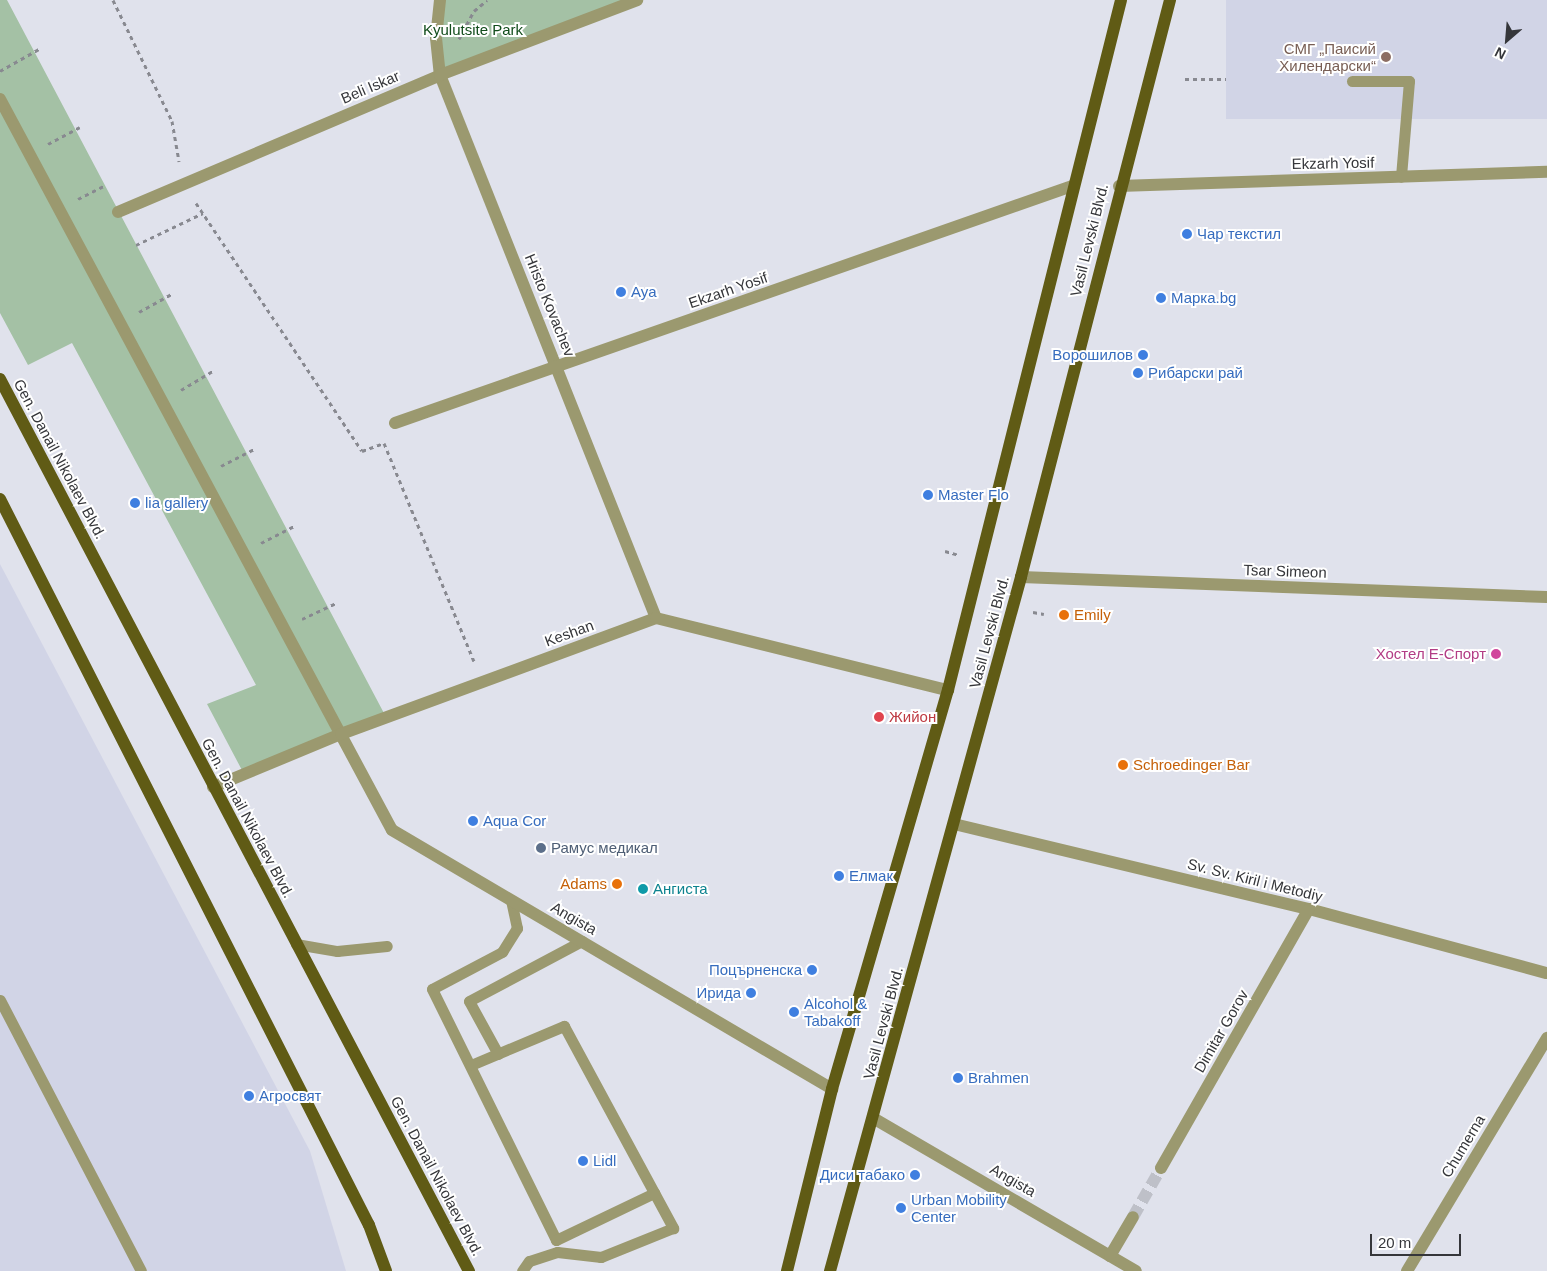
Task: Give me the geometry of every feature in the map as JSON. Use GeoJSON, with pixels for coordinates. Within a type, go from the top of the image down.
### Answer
{"type":"FeatureCollection","features":[{"type":"Feature","properties":{"kind":"main road","name":"Vasil Levski Blvd."},"geometry":{"type":"LineString","coordinates":[[787,1271],[832,1089],[948,690],[1072,186],[1121,0]]}},
{"type":"Feature","properties":{"kind":"main road","name":"Vasil Levski Blvd."},"geometry":{"type":"LineString","coordinates":[[830,1271],[1021,577],[1119,186],[1170,0]]}},
{"type":"Feature","properties":{"kind":"main road","name":"Gen. Danail Nikolaev Blvd."},"geometry":{"type":"LineString","coordinates":[[0,379],[469,1271]]}},
{"type":"Feature","properties":{"kind":"main road"},"geometry":{"type":"LineString","coordinates":[[0,499],[369,1224],[386,1271]]}},
{"type":"Feature","properties":{"kind":"street","name":"Hristo Kovachev"},"geometry":{"type":"LineString","coordinates":[[440,0],[436,38],[440,74],[656,618]]}},
{"type":"Feature","properties":{"kind":"street","name":"Beli Iskar"},"geometry":{"type":"LineString","coordinates":[[118,212],[440,74],[637,0]]}},
{"type":"Feature","properties":{"kind":"street"},"geometry":{"type":"LineString","coordinates":[[0,100],[341,734]]}},
{"type":"Feature","properties":{"kind":"street","name":"Ekzarh Yosif"},"geometry":{"type":"LineString","coordinates":[[1119,186],[1547,172]]}},
{"type":"Feature","properties":{"kind":"street","name":"Ekzarh Yosif"},"geometry":{"type":"LineString","coordinates":[[395,422],[1072,186]]}},
{"type":"Feature","properties":{"kind":"street","name":"Tsar Simeon"},"geometry":{"type":"LineString","coordinates":[[1021,577],[1547,597]]}},
{"type":"Feature","properties":{"kind":"street"},"geometry":{"type":"LineString","coordinates":[[656,618],[948,690]]}},
{"type":"Feature","properties":{"kind":"street","name":"Keshan"},"geometry":{"type":"LineString","coordinates":[[213,786],[341,734],[656,618]]}},
{"type":"Feature","properties":{"kind":"street","name":"Angista"},"geometry":{"type":"LineString","coordinates":[[341,734],[392,830],[832,1089]]}},
{"type":"Feature","properties":{"kind":"street","name":"Sv. Sv. Kiril i Metodiy"},"geometry":{"type":"LineString","coordinates":[[954,824],[1309,909],[1547,973]]}},
{"type":"Feature","properties":{"kind":"street","name":"Dimitar Gorov"},"geometry":{"type":"LineString","coordinates":[[1161,1168],[1309,909]]}},
{"type":"Feature","properties":{"kind":"street","name":"Chumerna"},"geometry":{"type":"LineString","coordinates":[[1407,1271],[1547,1038]]}},
{"type":"Feature","properties":{"kind":"street","name":"Angista"},"geometry":{"type":"LineString","coordinates":[[873,1118],[1136,1271]]}},
{"type":"Feature","properties":{"kind":"street"},"geometry":{"type":"LineString","coordinates":[[1110,1256],[1133,1216]]}},
{"type":"Feature","properties":{"kind":"lane"},"geometry":{"type":"LineString","coordinates":[[1352,81],[1409,81],[1401,177]]}},
{"type":"Feature","properties":{"kind":"lane"},"geometry":{"type":"LineString","coordinates":[[511,900],[517,928],[502,952],[432,989],[556,1240],[654,1193]]}},
{"type":"Feature","properties":{"kind":"lane"},"geometry":{"type":"LineString","coordinates":[[498,1054],[469,1000],[582,941]]}},
{"type":"Feature","properties":{"kind":"lane"},"geometry":{"type":"LineString","coordinates":[[296,944],[337,951],[387,946]]}},
{"type":"Feature","properties":{"kind":"lane"},"geometry":{"type":"LineString","coordinates":[[0,1000],[141,1271]]}},
{"type":"Feature","properties":{"kind":"lane"},"geometry":{"type":"LineString","coordinates":[[471,1065],[564,1026],[673,1228],[601,1256],[558,1252],[529,1261],[522,1271]]}},
{"type":"Feature","properties":{"kind":"path"},"geometry":{"type":"LineString","coordinates":[[113,0],[172,121],[183,184],[362,451],[384,442],[395,422]]}},
{"type":"Feature","properties":{"kind":"path"},"geometry":{"type":"LineString","coordinates":[[440,74],[474,11],[487,0]]}},
{"type":"Feature","properties":{"kind":"path"},"geometry":{"type":"LineString","coordinates":[[0,71],[39,49]]}},
{"type":"Feature","properties":{"kind":"path"},"geometry":{"type":"LineString","coordinates":[[1185,79],[1226,79]]}},
{"type":"Feature","properties":{"kind":"path"},"geometry":{"type":"LineString","coordinates":[[29,153],[80,127]]}},
{"type":"Feature","properties":{"kind":"path"},"geometry":{"type":"LineString","coordinates":[[59,209],[104,186]]}},
{"type":"Feature","properties":{"kind":"path"},"geometry":{"type":"LineString","coordinates":[[136,245],[203,213]]}},
{"type":"Feature","properties":{"kind":"path"},"geometry":{"type":"LineString","coordinates":[[120,322],[172,294]]}},
{"type":"Feature","properties":{"kind":"path"},"geometry":{"type":"LineString","coordinates":[[162,402],[213,371]]}},
{"type":"Feature","properties":{"kind":"path"},"geometry":{"type":"LineString","coordinates":[[384,442],[483,682]]}},
{"type":"Feature","properties":{"kind":"path"},"geometry":{"type":"LineString","coordinates":[[202,476],[254,449]]}},
{"type":"Feature","properties":{"kind":"path"},"geometry":{"type":"LineString","coordinates":[[243,552],[294,526]]}},
{"type":"Feature","properties":{"kind":"path"},"geometry":{"type":"LineString","coordinates":[[945,551],[967,558]]}},
{"type":"Feature","properties":{"kind":"path"},"geometry":{"type":"LineString","coordinates":[[284,628],[336,603]]}},
{"type":"Feature","properties":{"kind":"path"},"geometry":{"type":"LineString","coordinates":[[1032,612],[1044,614]]}},
{"type":"Feature","properties":{"kind":"shaded area","name":"СМГ „Паисий Хилендарски“"},"geometry":{"type":"Polygon","coordinates":[[[1226,0],[1547,0],[1547,119],[1226,119],[1226,0]]]}},
{"type":"Feature","properties":{"kind":"shaded area"},"geometry":{"type":"Polygon","coordinates":[[[0,564],[310,1151],[346,1271],[0,1271],[0,564]]]}},
{"type":"Feature","properties":{"kind":"green space"},"geometry":{"type":"Polygon","coordinates":[[[0,0],[7,0],[386,717],[244,774],[207,704],[256,685],[72,343],[28,365],[0,313],[0,0]]]}},
{"type":"Feature","properties":{"kind":"green space","name":"Kyulutsite Park"},"geometry":{"type":"Polygon","coordinates":[[[442,0],[637,0],[442,74],[442,0]]]}},
{"type":"Feature","properties":{"kind":"tunnel"},"geometry":{"type":"LineString","coordinates":[[1133,1217],[1161,1168]]}},
{"type":"Feature","properties":{"kind":"place","name":"СМГ „Паисий Хилендарски“"},"geometry":{"type":"Point","coordinates":[1386,57]}},
{"type":"Feature","properties":{"kind":"place","name":"Чар текстил"},"geometry":{"type":"Point","coordinates":[1187,234]}},
{"type":"Feature","properties":{"kind":"place","name":"Aya"},"geometry":{"type":"Point","coordinates":[621,292]}},
{"type":"Feature","properties":{"kind":"place","name":"Марка.bg"},"geometry":{"type":"Point","coordinates":[1161,298]}},
{"type":"Feature","properties":{"kind":"place","name":"Ворошилов"},"geometry":{"type":"Point","coordinates":[1143,355]}},
{"type":"Feature","properties":{"kind":"place","name":"Рибарски рай"},"geometry":{"type":"Point","coordinates":[1138,373]}},
{"type":"Feature","properties":{"kind":"place","name":"Master Flo"},"geometry":{"type":"Point","coordinates":[928,495]}},
{"type":"Feature","properties":{"kind":"place","name":"lia gallery"},"geometry":{"type":"Point","coordinates":[135,503]}},
{"type":"Feature","properties":{"kind":"place","name":"Emily"},"geometry":{"type":"Point","coordinates":[1064,615]}},
{"type":"Feature","properties":{"kind":"place","name":"Хостел Е-Спорт"},"geometry":{"type":"Point","coordinates":[1496,654]}},
{"type":"Feature","properties":{"kind":"place","name":"Жийон"},"geometry":{"type":"Point","coordinates":[879,717]}},
{"type":"Feature","properties":{"kind":"place","name":"Schroedinger Bar"},"geometry":{"type":"Point","coordinates":[1123,765]}},
{"type":"Feature","properties":{"kind":"place","name":"Aqua Cor"},"geometry":{"type":"Point","coordinates":[473,821]}},
{"type":"Feature","properties":{"kind":"place","name":"Рамус медикал"},"geometry":{"type":"Point","coordinates":[541,848]}},
{"type":"Feature","properties":{"kind":"place","name":"Елмак"},"geometry":{"type":"Point","coordinates":[839,876]}},
{"type":"Feature","properties":{"kind":"place","name":"Adams"},"geometry":{"type":"Point","coordinates":[617,884]}},
{"type":"Feature","properties":{"kind":"place","name":"Ангиста"},"geometry":{"type":"Point","coordinates":[643,889]}},
{"type":"Feature","properties":{"kind":"place","name":"Поцърненска"},"geometry":{"type":"Point","coordinates":[812,970]}},
{"type":"Feature","properties":{"kind":"place","name":"Ирида"},"geometry":{"type":"Point","coordinates":[751,993]}},
{"type":"Feature","properties":{"kind":"place","name":"Alcohol & Tabakoff"},"geometry":{"type":"Point","coordinates":[794,1012]}},
{"type":"Feature","properties":{"kind":"place","name":"Brahmen"},"geometry":{"type":"Point","coordinates":[958,1078]}},
{"type":"Feature","properties":{"kind":"place","name":"Агросвят"},"geometry":{"type":"Point","coordinates":[249,1096]}},
{"type":"Feature","properties":{"kind":"place","name":"Lidl"},"geometry":{"type":"Point","coordinates":[583,1161]}},
{"type":"Feature","properties":{"kind":"place","name":"Диси табако"},"geometry":{"type":"Point","coordinates":[915,1175]}},
{"type":"Feature","properties":{"kind":"place","name":"Urban Mobility Center"},"geometry":{"type":"Point","coordinates":[901,1208]}}]}
